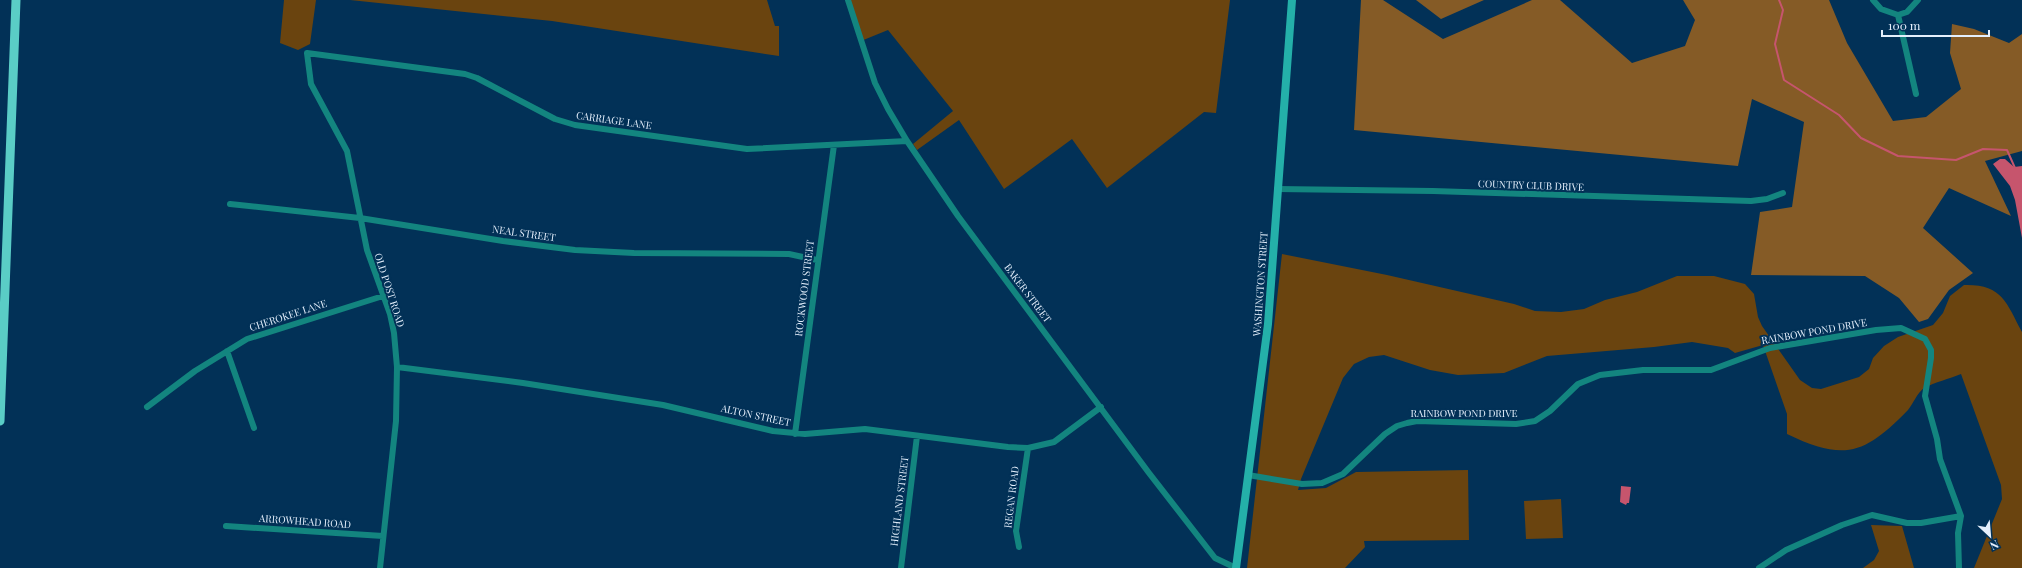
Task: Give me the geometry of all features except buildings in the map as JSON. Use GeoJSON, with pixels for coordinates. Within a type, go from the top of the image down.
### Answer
{"type":"FeatureCollection","features":[{"type":"Feature","properties":{"kind":"main road"},"geometry":{"type":"LineString","coordinates":[[0,422],[16,0]]}},
{"type":"Feature","properties":{"kind":"main road","name":"WASHINGTON STREET"},"geometry":{"type":"LineString","coordinates":[[1236,568],[1268,324],[1292,0]]}},
{"type":"Feature","properties":{"kind":"street","name":"BAKER STREET"},"geometry":{"type":"LineString","coordinates":[[848,0],[875,82],[906,141],[958,216],[1215,558],[1236,568]]}},
{"type":"Feature","properties":{"kind":"street"},"geometry":{"type":"LineString","coordinates":[[1873,0],[1881,9],[1898,15],[1907,12],[1918,0]]}},
{"type":"Feature","properties":{"kind":"street"},"geometry":{"type":"LineString","coordinates":[[1898,15],[1916,94]]}},
{"type":"Feature","properties":{"kind":"street","name":"CARRIAGE LANE"},"geometry":{"type":"LineString","coordinates":[[307,53],[465,74],[477,78],[555,119],[575,125],[747,149],[906,141]]}},
{"type":"Feature","properties":{"kind":"street","name":"OLD POST ROAD"},"geometry":{"type":"LineString","coordinates":[[307,53],[311,84],[347,152],[367,250],[394,332],[397,367],[395,432],[380,568]]}},
{"type":"Feature","properties":{"kind":"street","name":"ROCKWOOD STREET"},"geometry":{"type":"LineString","coordinates":[[795,434],[817,260],[834,145]]}},
{"type":"Feature","properties":{"kind":"street","name":"COUNTRY CLUB DRIVE"},"geometry":{"type":"LineString","coordinates":[[1277,189],[1432,191],[1751,201],[1767,199],[1783,193]]}},
{"type":"Feature","properties":{"kind":"street","name":"NEAL STREET"},"geometry":{"type":"LineString","coordinates":[[230,204],[360,218],[503,241],[574,250],[634,253],[789,254],[817,260]]}},
{"type":"Feature","properties":{"kind":"street","name":"CHEROKEE LANE"},"geometry":{"type":"LineString","coordinates":[[147,407],[195,372],[247,339],[383,296]]}},
{"type":"Feature","properties":{"kind":"street","name":"RAINBOW POND DRIVE"},"geometry":{"type":"LineString","coordinates":[[1248,475],[1302,484],[1322,484],[1343,474],[1385,434],[1406,423],[1416,421],[1516,424],[1535,420],[1550,411],[1578,384],[1600,374],[1643,370],[1711,370],[1770,348],[1876,330],[1901,328],[1924,339],[1931,350],[1932,358],[1925,396],[1937,439],[1940,459],[1961,516],[1958,533],[1959,568]]}},
{"type":"Feature","properties":{"kind":"street"},"geometry":{"type":"LineString","coordinates":[[227,351],[254,428]]}},
{"type":"Feature","properties":{"kind":"street","name":"ALTON STREET"},"geometry":{"type":"LineString","coordinates":[[397,367],[523,383],[663,405],[773,431],[795,434],[865,429],[1028,448],[1054,442],[1101,407]]}},
{"type":"Feature","properties":{"kind":"street","name":"HIGHLAND STREET"},"geometry":{"type":"LineString","coordinates":[[901,568],[917,436]]}},
{"type":"Feature","properties":{"kind":"street","name":"REGAN ROAD"},"geometry":{"type":"LineString","coordinates":[[1019,547],[1016,531],[1028,448]]}},
{"type":"Feature","properties":{"kind":"street"},"geometry":{"type":"LineString","coordinates":[[1759,568],[1786,550],[1842,525],[1872,516],[1907,523],[1921,524],[1961,516]]}},
{"type":"Feature","properties":{"kind":"street","name":"ARROWHEAD ROAD"},"geometry":{"type":"LineString","coordinates":[[226,526],[383,536]]}},
{"type":"Feature","properties":{"kind":"shaded area"},"geometry":{"type":"Polygon","coordinates":[[[284,0],[316,0],[310,44],[298,50],[280,43],[284,0]]]}},
{"type":"Feature","properties":{"kind":"shaded area"},"geometry":{"type":"Polygon","coordinates":[[[350,0],[767,0],[775,26],[779,26],[779,56],[552,21],[350,0]]]}},
{"type":"Feature","properties":{"kind":"shaded area"},"geometry":{"type":"Polygon","coordinates":[[[848,0],[1230,0],[1216,113],[1204,112],[1107,188],[1072,139],[1004,189],[959,120],[917,150],[913,144],[953,111],[888,30],[861,41],[848,0]]]}},
{"type":"Feature","properties":{"kind":"shaded area"},"geometry":{"type":"Polygon","coordinates":[[[1361,0],[1383,0],[1443,39],[1532,0],[1560,0],[1632,63],[1685,46],[1695,20],[1683,0],[1829,0],[1847,43],[1893,121],[1926,117],[1961,89],[1950,53],[1952,24],[1974,29],[2009,43],[2022,34],[2022,151],[1985,161],[2011,216],[1949,188],[1923,228],[1973,273],[1949,290],[1928,319],[1919,322],[1899,298],[1865,276],[1751,275],[1760,212],[1792,207],[1804,122],[1752,99],[1738,166],[1354,130],[1361,0]]]}},
{"type":"Feature","properties":{"kind":"shaded area"},"geometry":{"type":"Polygon","coordinates":[[[1416,0],[1484,0],[1441,19],[1416,0]]]}},
{"type":"Feature","properties":{"kind":"shaded area"},"geometry":{"type":"Polygon","coordinates":[[[2000,159],[2005,159],[2014,167],[2022,166],[2022,238],[2015,200],[2010,186],[1993,164],[2000,159]]]}},
{"type":"Feature","properties":{"kind":"shaded area"},"geometry":{"type":"Polygon","coordinates":[[[1282,254],[1387,275],[1514,304],[1535,311],[1561,312],[1584,309],[1605,300],[1637,292],[1677,276],[1714,276],[1745,284],[1754,294],[1758,317],[1762,326],[1800,380],[1812,388],[1821,389],[1859,377],[1869,369],[1873,358],[1884,346],[1898,337],[1933,325],[1943,313],[1950,296],[1964,285],[1987,288],[1995,292],[2007,304],[2022,332],[2022,568],[1974,568],[2002,499],[2001,485],[1961,374],[1924,388],[1908,410],[1879,436],[1866,444],[1853,449],[1839,450],[1824,448],[1807,443],[1787,434],[1787,414],[1763,345],[1735,353],[1728,348],[1692,342],[1654,347],[1547,356],[1504,373],[1458,375],[1430,370],[1384,355],[1369,357],[1354,364],[1343,378],[1301,479],[1298,490],[1326,488],[1356,472],[1468,470],[1469,540],[1364,541],[1365,547],[1345,568],[1247,568],[1282,254]]]}},
{"type":"Feature","properties":{"kind":"shaded area"},"geometry":{"type":"Polygon","coordinates":[[[1621,486],[1631,487],[1629,503],[1626,505],[1620,502],[1621,486]]]}},
{"type":"Feature","properties":{"kind":"shaded area"},"geometry":{"type":"Polygon","coordinates":[[[1561,499],[1563,538],[1526,539],[1524,501],[1561,499]]]}},
{"type":"Feature","properties":{"kind":"shaded area"},"geometry":{"type":"Polygon","coordinates":[[[1871,525],[1902,526],[1914,568],[1863,568],[1874,560],[1879,551],[1871,525]]]}},
{"type":"Feature","properties":{"kind":"waterway"},"geometry":{"type":"LineString","coordinates":[[1779,0],[1783,10],[1775,44],[1784,80],[1839,115],[1861,138],[1898,156],[1956,160],[1983,149],[2007,150],[2015,168]]}}]}
